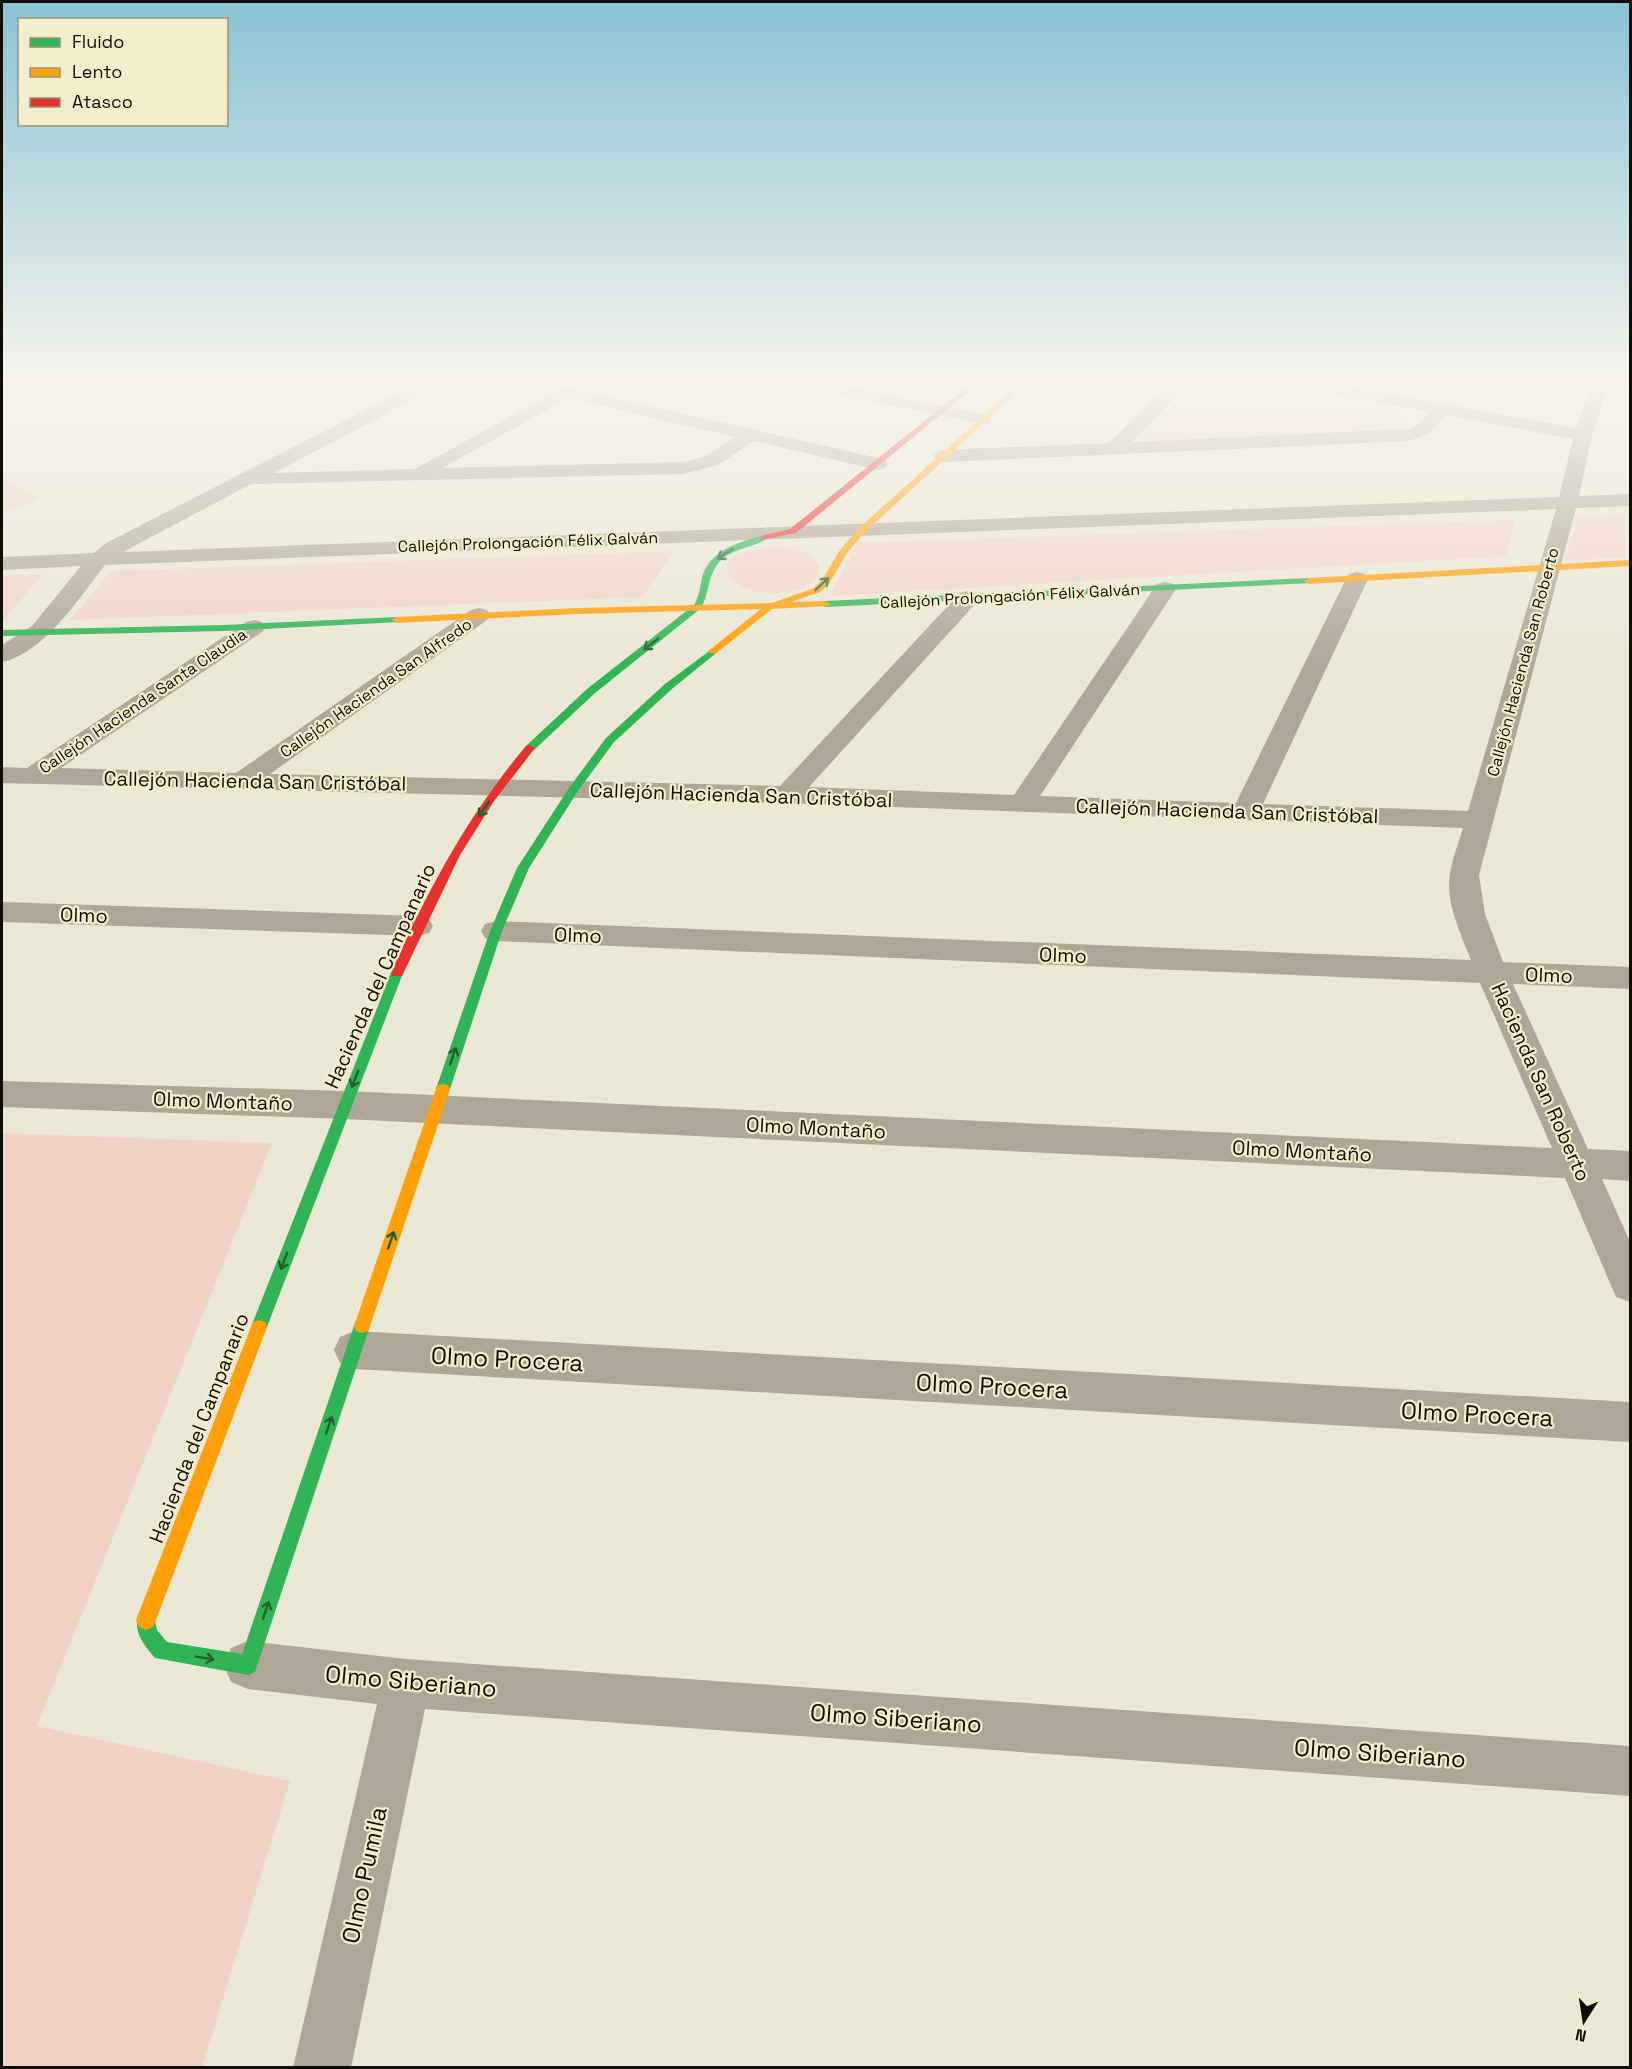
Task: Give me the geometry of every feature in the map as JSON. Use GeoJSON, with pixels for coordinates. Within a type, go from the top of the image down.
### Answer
{"type":"FeatureCollection","features":[{"type":"Feature","properties":{"kind":"street"},"geometry":{"type":"LineString","coordinates":[[2,655],[40,631],[98,560],[130,538],[246,478]]}},
{"type":"Feature","properties":{"kind":"street"},"geometry":{"type":"LineString","coordinates":[[243,479],[294,478]]}},
{"type":"Feature","properties":{"kind":"street"},"geometry":{"type":"LineString","coordinates":[[697,607],[705,596],[707,576],[711,565],[720,556],[746,543],[793,531],[861,478]]}},
{"type":"Feature","properties":{"kind":"street"},"geometry":{"type":"LineString","coordinates":[[248,1665],[496,931],[523,868],[573,790],[610,740],[624,726],[669,686],[770,607],[808,594],[826,582],[843,552],[861,531],[920,478]]}},
{"type":"Feature","properties":{"kind":"street","name":"Callejón Hacienda San Roberto"},"geometry":{"type":"LineString","coordinates":[[1464,874],[1573,478]]}},
{"type":"Feature","properties":{"kind":"street","name":"Callejón Prolongación Félix Galván"},"geometry":{"type":"LineString","coordinates":[[2,563],[1630,500]]}},
{"type":"Feature","properties":{"kind":"street","name":"Callejón Prolongación Félix Galván"},"geometry":{"type":"LineString","coordinates":[[2,633],[254,627],[479,615],[697,607],[770,607],[1164,589],[1626,563]]}},
{"type":"Feature","properties":{"kind":"street"},"geometry":{"type":"LineString","coordinates":[[1245,813],[1357,579]]}},
{"type":"Feature","properties":{"kind":"street"},"geometry":{"type":"LineString","coordinates":[[1021,804],[1164,589]]}},
{"type":"Feature","properties":{"kind":"street"},"geometry":{"type":"LineString","coordinates":[[787,795],[968,598]]}},
{"type":"Feature","properties":{"kind":"street","name":"Hacienda del Campanario"},"geometry":{"type":"LineString","coordinates":[[162,1651],[148,1634],[146,1618],[345,1105],[418,926],[455,854],[498,787],[547,730],[697,607]]}},
{"type":"Feature","properties":{"kind":"street","name":"Callejón Hacienda San Alfredo"},"geometry":{"type":"LineString","coordinates":[[243,780],[479,615]]}},
{"type":"Feature","properties":{"kind":"street","name":"Callejón Hacienda Santa Claudia"},"geometry":{"type":"LineString","coordinates":[[32,776],[254,627]]}},
{"type":"Feature","properties":{"kind":"street","name":"Callejón Hacienda San Cristóbal"},"geometry":{"type":"LineString","coordinates":[[2,775],[787,795],[1480,820]]}},
{"type":"Feature","properties":{"kind":"street","name":"Hacienda San Roberto"},"geometry":{"type":"LineString","coordinates":[[1464,874],[1463,888],[1469,911],[1492,973],[1630,1286]]}},
{"type":"Feature","properties":{"kind":"street","name":"Olmo"},"geometry":{"type":"LineString","coordinates":[[2,912],[418,926]]}},
{"type":"Feature","properties":{"kind":"street","name":"Olmo"},"geometry":{"type":"LineString","coordinates":[[496,931],[1630,978]]}},
{"type":"Feature","properties":{"kind":"street","name":"Olmo Montaño"},"geometry":{"type":"LineString","coordinates":[[2,1094],[345,1105],[1630,1166]]}},
{"type":"Feature","properties":{"kind":"street","name":"Olmo Procera"},"geometry":{"type":"LineString","coordinates":[[354,1350],[1630,1422]]}},
{"type":"Feature","properties":{"kind":"street","name":"Olmo Siberiano"},"geometry":{"type":"LineString","coordinates":[[162,1651],[248,1665],[406,1683],[1630,1771]]}},
{"type":"Feature","properties":{"kind":"street","name":"Olmo Pumila"},"geometry":{"type":"LineString","coordinates":[[322,2067],[406,1683]]}},
{"type":"Feature","properties":{"kind":"shaded area"},"geometry":{"type":"Polygon","coordinates":[[[2,478],[39,498],[2,514],[2,478]]]}},
{"type":"Feature","properties":{"kind":"shaded area"},"geometry":{"type":"Polygon","coordinates":[[[1625,514],[1625,557],[1565,561],[1577,518],[1625,514]]]}},
{"type":"Feature","properties":{"kind":"shaded area"},"geometry":{"type":"Polygon","coordinates":[[[1514,520],[1506,556],[830,596],[857,543],[1514,520]]]}},
{"type":"Feature","properties":{"kind":"shaded area"},"geometry":{"type":"Polygon","coordinates":[[[772,547],[793,548],[807,553],[819,568],[816,578],[804,587],[782,593],[762,592],[744,587],[732,579],[727,570],[730,560],[745,552],[772,547]]]}},
{"type":"Feature","properties":{"kind":"shaded area"},"geometry":{"type":"Polygon","coordinates":[[[675,551],[642,597],[70,620],[111,571],[675,551]]]}},
{"type":"Feature","properties":{"kind":"shaded area"},"geometry":{"type":"Polygon","coordinates":[[[43,574],[4,619],[2,619],[2,576],[43,574]]]}},
{"type":"Feature","properties":{"kind":"shaded area"},"geometry":{"type":"Polygon","coordinates":[[[2,1133],[272,1143],[37,1726],[290,1781],[202,2067],[2,2067],[2,1133]]]}},
{"type":"Feature","properties":{"kind":"traffic: fast"},"geometry":{"type":"LineString","coordinates":[[530,748],[591,691],[697,607],[703,595],[710,568],[715,561],[730,550],[764,538]]}},
{"type":"Feature","properties":{"kind":"traffic: fast"},"geometry":{"type":"LineString","coordinates":[[825,604],[1309,581]]}},
{"type":"Feature","properties":{"kind":"traffic: fast"},"geometry":{"type":"LineString","coordinates":[[2,633],[224,628],[397,620]]}},
{"type":"Feature","properties":{"kind":"traffic: fast"},"geometry":{"type":"LineString","coordinates":[[443,1089],[496,931],[523,868],[573,790],[610,740],[669,686],[712,652]]}},
{"type":"Feature","properties":{"kind":"traffic: fast"},"geometry":{"type":"LineString","coordinates":[[259,1327],[397,973]]}},
{"type":"Feature","properties":{"kind":"traffic: fast"},"geometry":{"type":"LineString","coordinates":[[146,1620],[148,1634],[162,1651],[248,1665],[362,1326]]}},
{"type":"Feature","properties":{"kind":"traffic: slow"},"geometry":{"type":"LineString","coordinates":[[712,652],[769,607],[817,590],[826,582],[843,552],[861,531],[920,478]]}},
{"type":"Feature","properties":{"kind":"traffic: slow"},"geometry":{"type":"LineString","coordinates":[[1309,581],[1630,563]]}},
{"type":"Feature","properties":{"kind":"traffic: slow"},"geometry":{"type":"LineString","coordinates":[[397,620],[577,611],[825,604]]}},
{"type":"Feature","properties":{"kind":"traffic: slow"},"geometry":{"type":"LineString","coordinates":[[362,1326],[443,1089]]}},
{"type":"Feature","properties":{"kind":"traffic: slow"},"geometry":{"type":"LineString","coordinates":[[146,1620],[259,1327]]}},
{"type":"Feature","properties":{"kind":"traffic: jam"},"geometry":{"type":"LineString","coordinates":[[764,538],[793,531],[859,478]]}},
{"type":"Feature","properties":{"kind":"traffic: jam"},"geometry":{"type":"LineString","coordinates":[[397,973],[439,884],[471,827],[509,773],[530,748]]}}]}
